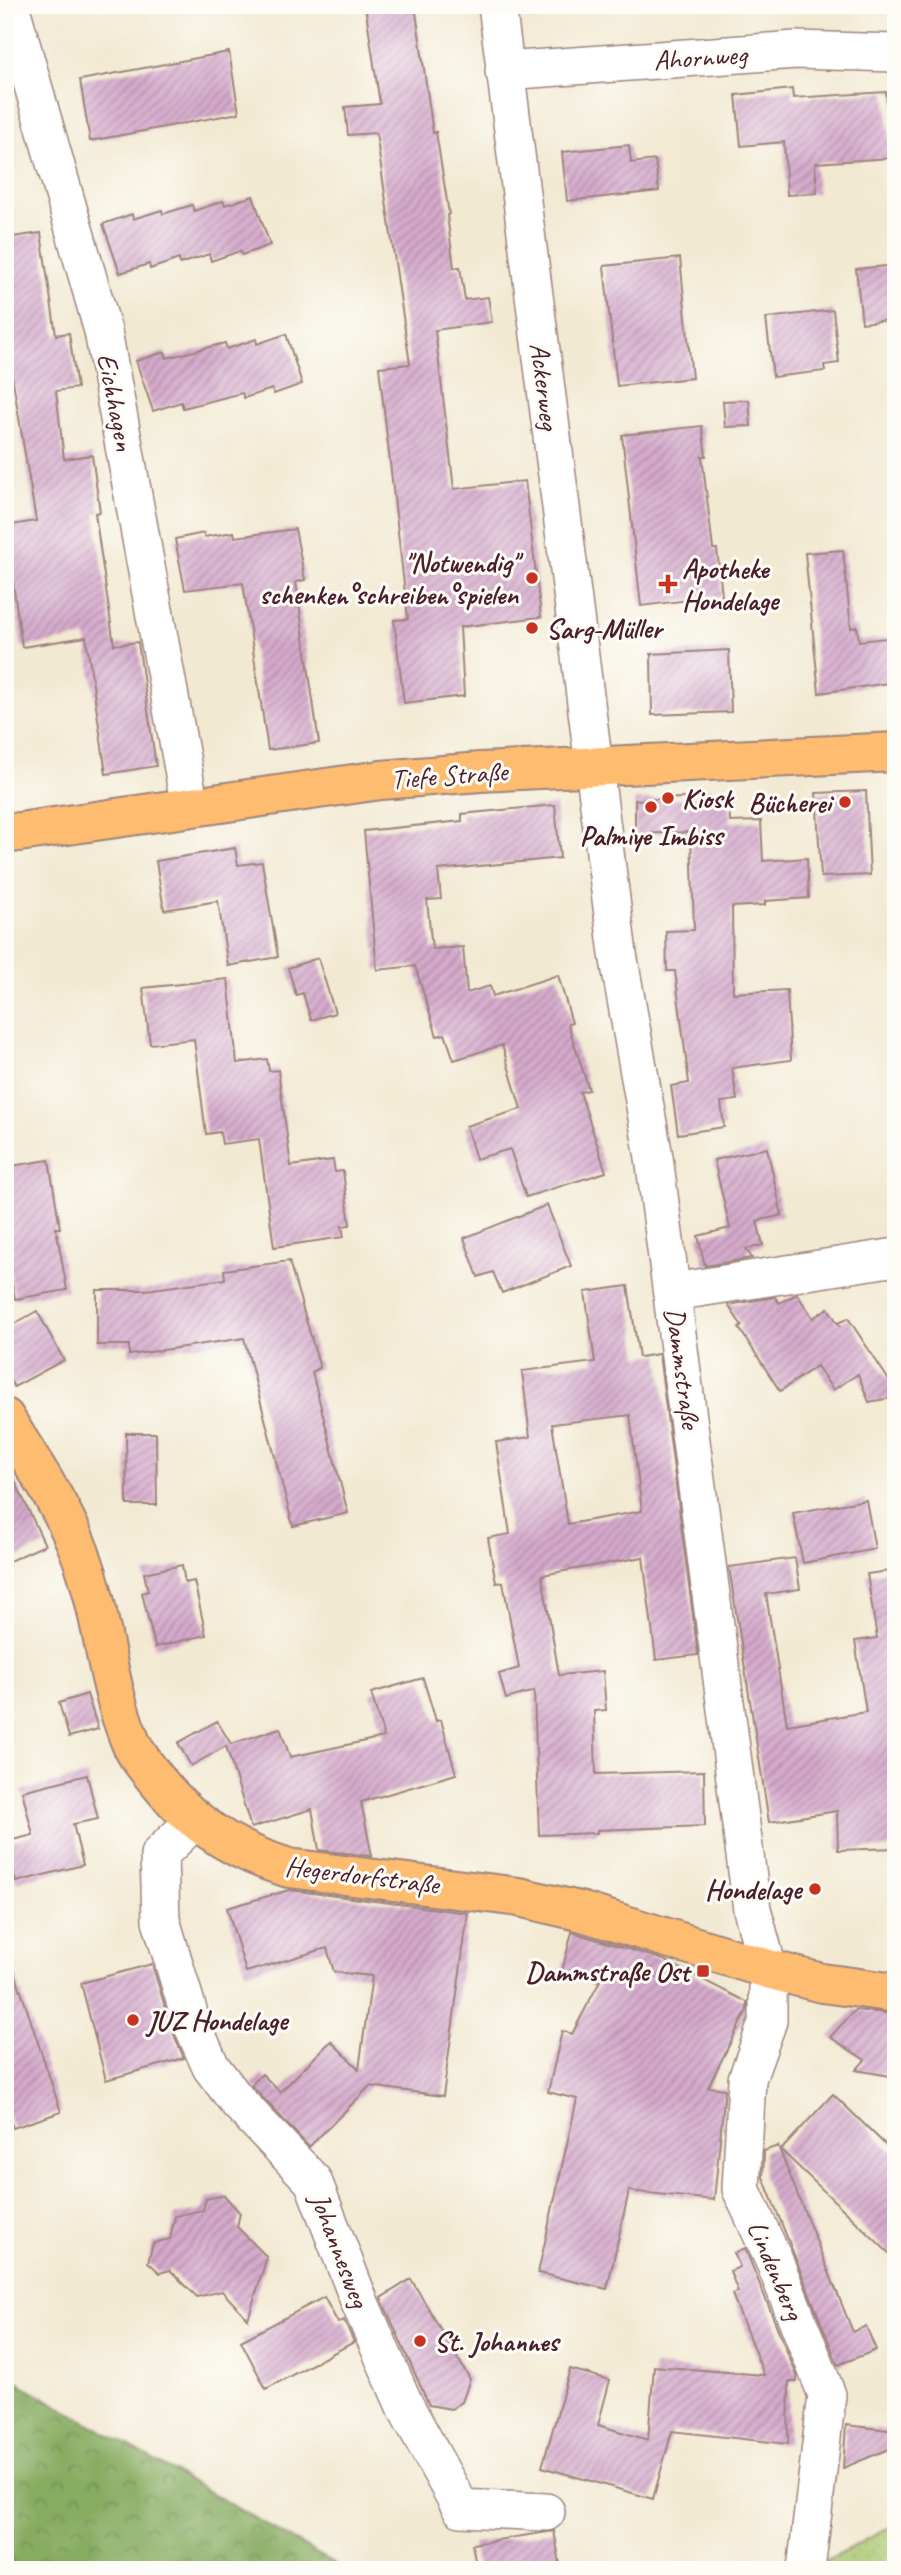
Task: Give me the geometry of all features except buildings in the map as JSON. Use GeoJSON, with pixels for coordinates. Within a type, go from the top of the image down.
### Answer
{"type":"FeatureCollection","features":[{"type":"Feature","properties":{"kind":"main road","name":"Tiefe Straße"},"geometry":{"type":"LineString","coordinates":[[5,834],[381,780],[595,766],[896,752]]}},
{"type":"Feature","properties":{"kind":"main road","name":"Hegerdorfstraße"},"geometry":{"type":"LineString","coordinates":[[5,1418],[56,1502],[81,1553],[129,1740],[168,1794],[194,1821],[256,1858],[289,1868],[519,1897],[583,1912],[822,1983],[896,1993]]}},
{"type":"Feature","properties":{"kind":"street","name":"Eichhagen"},"geometry":{"type":"LineString","coordinates":[[10,5],[103,331],[190,807]]}},
{"type":"Feature","properties":{"kind":"street","name":"Ackerweg"},"geometry":{"type":"LineString","coordinates":[[496,5],[595,766]]}},
{"type":"Feature","properties":{"kind":"street","name":"Ahornweg"},"geometry":{"type":"LineString","coordinates":[[504,71],[796,50],[896,52]]}},
{"type":"Feature","properties":{"kind":"street","name":"Dammstraße"},"geometry":{"type":"LineString","coordinates":[[595,766],[618,954],[654,1157],[673,1292],[752,1909],[768,1969]]}},
{"type":"Feature","properties":{"kind":"street"},"geometry":{"type":"LineString","coordinates":[[673,1292],[896,1257]]}},
{"type":"Feature","properties":{"kind":"street","name":"Johannesweg"},"geometry":{"type":"LineString","coordinates":[[194,1821],[159,1855],[162,1920],[192,2024],[211,2067],[238,2102],[313,2181],[360,2303],[404,2403],[461,2508],[546,2512]]}},
{"type":"Feature","properties":{"kind":"street","name":"Lindenberg"},"geometry":{"type":"LineString","coordinates":[[768,1969],[768,2021],[747,2079],[741,2189],[775,2263],[827,2395],[806,2570]]}},
{"type":"Feature","properties":{"kind":"green space"},"geometry":{"type":"Polygon","coordinates":[[[5,2375],[345,2570],[5,2570],[5,2375]]]}},
{"type":"Feature","properties":{"kind":"green space"},"geometry":{"type":"Polygon","coordinates":[[[896,2524],[896,2570],[810,2570],[896,2524]]]}},
{"type":"Feature","properties":{"kind":"place","name":"\"Notwendig\" schenken°schreiben°spielen"},"geometry":{"type":"Point","coordinates":[532,578]}},
{"type":"Feature","properties":{"kind":"place","name":"Apotheke Hondelage"},"geometry":{"type":"Point","coordinates":[668,584]}},
{"type":"Feature","properties":{"kind":"place","name":"Sarg-Müller"},"geometry":{"type":"Point","coordinates":[532,628]}},
{"type":"Feature","properties":{"kind":"place","name":"Kiosk"},"geometry":{"type":"Point","coordinates":[668,798]}},
{"type":"Feature","properties":{"kind":"place","name":"Bücherei"},"geometry":{"type":"Point","coordinates":[845,802]}},
{"type":"Feature","properties":{"kind":"place","name":"Palmiye Imbiss"},"geometry":{"type":"Point","coordinates":[651,807]}},
{"type":"Feature","properties":{"kind":"place","name":"Hondelage"},"geometry":{"type":"Point","coordinates":[815,1889]}},
{"type":"Feature","properties":{"kind":"place","name":"Dammstraße Ost"},"geometry":{"type":"Point","coordinates":[703,1971]}},
{"type":"Feature","properties":{"kind":"place","name":"JUZ Hondelage"},"geometry":{"type":"Point","coordinates":[133,2020]}},
{"type":"Feature","properties":{"kind":"place","name":"St. Johannes"},"geometry":{"type":"Point","coordinates":[420,2341]}}]}
